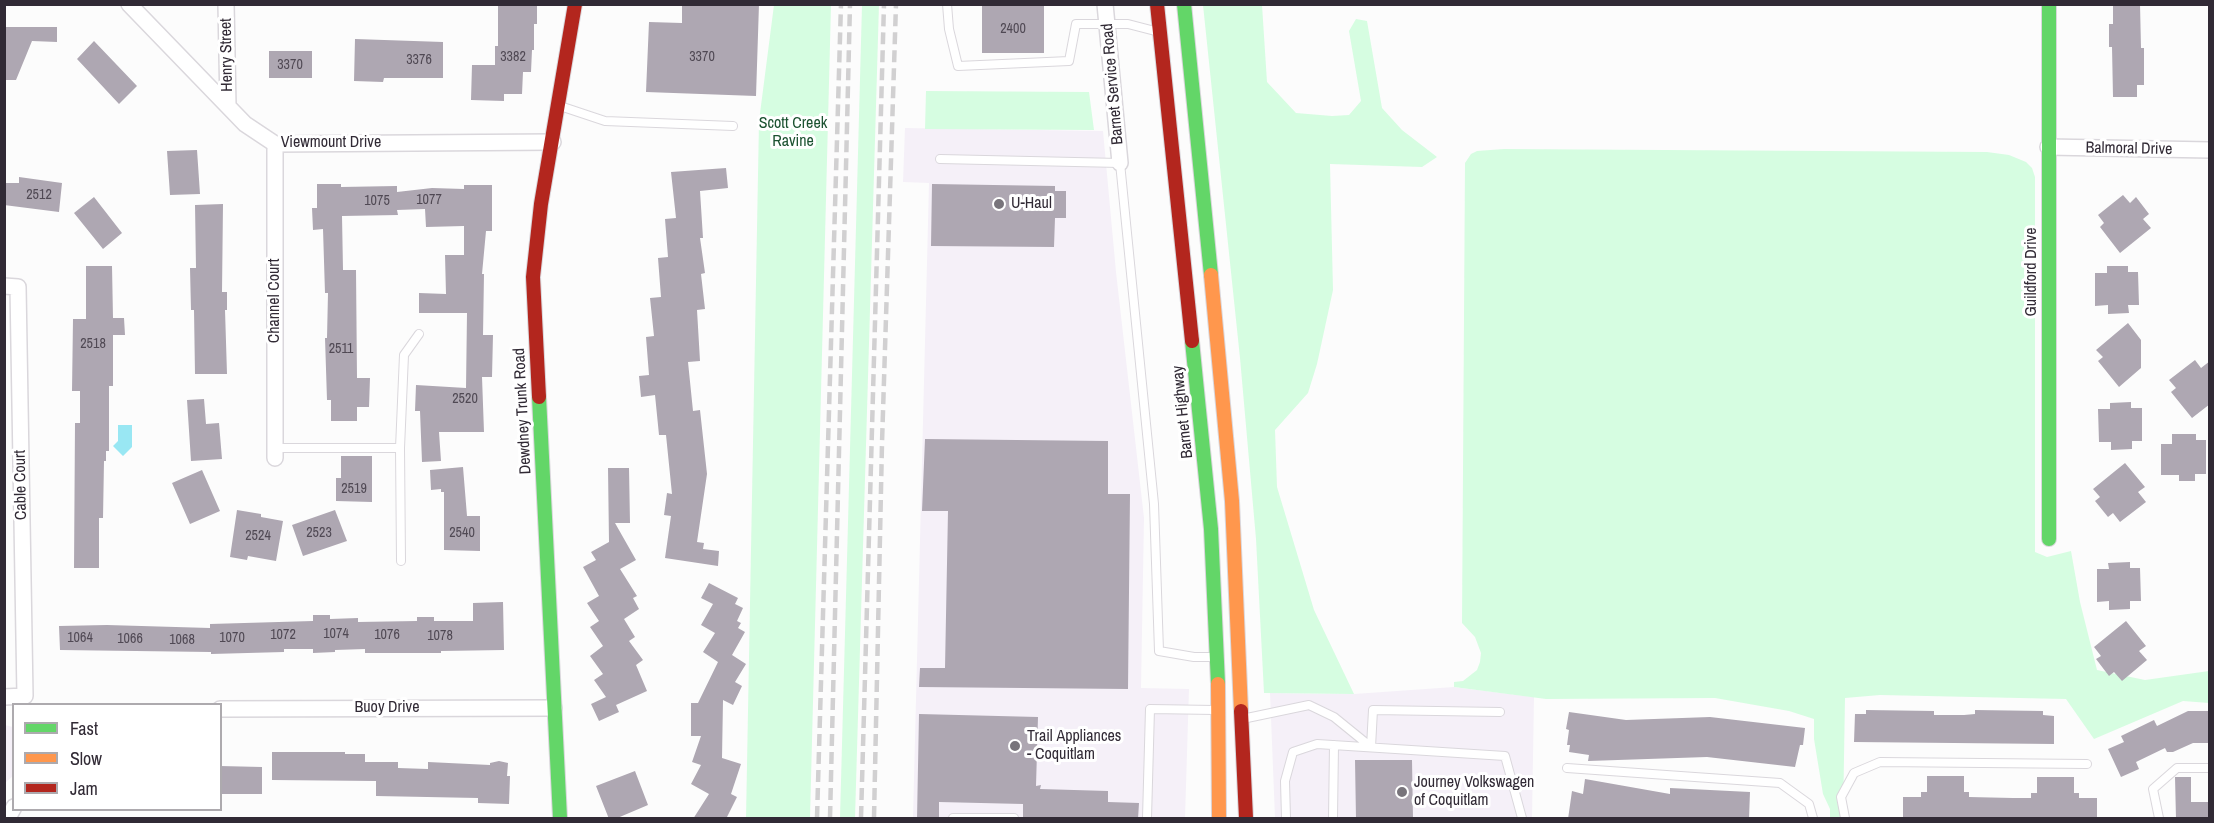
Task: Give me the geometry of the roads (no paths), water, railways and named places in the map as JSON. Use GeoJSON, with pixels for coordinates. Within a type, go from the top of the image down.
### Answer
{"type":"FeatureCollection","features":[{"type":"Feature","properties":{"kind":"main road","name":"Dewdney Trunk Road"},"geometry":{"type":"LineString","coordinates":[[560,819],[533,277],[541,204],[575,4]]}},
{"type":"Feature","properties":{"kind":"main road","name":"Barnet Highway"},"geometry":{"type":"LineString","coordinates":[[1157,4],[1211,529],[1219,710],[1220,819]]}},
{"type":"Feature","properties":{"kind":"main road"},"geometry":{"type":"LineString","coordinates":[[1184,4],[1231,490],[1238,592],[1246,819]]}},
{"type":"Feature","properties":{"kind":"main road","name":"Guildford Drive"},"geometry":{"type":"LineString","coordinates":[[2049,4],[2049,539]]}},
{"type":"Feature","properties":{"kind":"street","name":"Viewmount Drive"},"geometry":{"type":"LineString","coordinates":[[129,4],[245,124],[274,144],[553,142]]}},
{"type":"Feature","properties":{"kind":"street","name":"Henry Street"},"geometry":{"type":"LineString","coordinates":[[226,4],[228,106]]}},
{"type":"Feature","properties":{"kind":"street","name":"Barnet Service Road"},"geometry":{"type":"LineString","coordinates":[[1105,4],[1120,163]]}},
{"type":"Feature","properties":{"kind":"street","name":"Channel Court"},"geometry":{"type":"LineString","coordinates":[[274,144],[275,454]]}},
{"type":"Feature","properties":{"kind":"street","name":"Balmoral Drive"},"geometry":{"type":"LineString","coordinates":[[2048,147],[2210,150]]}},
{"type":"Feature","properties":{"kind":"street","name":"Cable Court"},"geometry":{"type":"LineString","coordinates":[[4,286],[18,287],[28,700]]}},
{"type":"Feature","properties":{"kind":"street"},"geometry":{"type":"LineString","coordinates":[[4,697],[28,700]]}},
{"type":"Feature","properties":{"kind":"street","name":"Buoy Drive"},"geometry":{"type":"LineString","coordinates":[[222,709],[554,708]]}},
{"type":"Feature","properties":{"kind":"lane"},"geometry":{"type":"LineString","coordinates":[[947,4],[949,29],[958,66],[1069,62],[1076,24],[1128,24],[1160,32]]}},
{"type":"Feature","properties":{"kind":"lane"},"geometry":{"type":"LineString","coordinates":[[558,105],[605,121],[733,126]]}},
{"type":"Feature","properties":{"kind":"lane"},"geometry":{"type":"LineString","coordinates":[[940,159],[1120,163],[1154,504],[1159,651],[1194,657],[1217,656]]}},
{"type":"Feature","properties":{"kind":"lane"},"geometry":{"type":"LineString","coordinates":[[401,561],[400,448],[404,355],[419,334]]}},
{"type":"Feature","properties":{"kind":"lane"},"geometry":{"type":"LineString","coordinates":[[275,454],[400,448]]}},
{"type":"Feature","properties":{"kind":"lane"},"geometry":{"type":"LineString","coordinates":[[1242,719],[1309,705],[1334,717],[1371,747]]}},
{"type":"Feature","properties":{"kind":"lane"},"geometry":{"type":"LineString","coordinates":[[1148,819],[1150,709],[1219,710]]}},
{"type":"Feature","properties":{"kind":"lane"},"geometry":{"type":"LineString","coordinates":[[1371,747],[1373,710],[1500,712]]}},
{"type":"Feature","properties":{"kind":"lane"},"geometry":{"type":"LineString","coordinates":[[1286,819],[1285,781],[1293,752],[1317,744],[1505,756],[1522,819]]}},
{"type":"Feature","properties":{"kind":"lane"},"geometry":{"type":"LineString","coordinates":[[1333,819],[1334,745]]}},
{"type":"Feature","properties":{"kind":"lane"},"geometry":{"type":"LineString","coordinates":[[1845,819],[1840,797],[1854,773],[1880,762],[2086,764]]}},
{"type":"Feature","properties":{"kind":"lane"},"geometry":{"type":"LineString","coordinates":[[1567,768],[1780,783],[1809,804],[1812,819]]}},
{"type":"Feature","properties":{"kind":"lane"},"geometry":{"type":"LineString","coordinates":[[2159,819],[2153,789],[2177,768],[2210,768]]}},
{"type":"Feature","properties":{"kind":"lane"},"geometry":{"type":"LineString","coordinates":[[953,819],[1014,819]]}},
{"type":"Feature","properties":{"kind":"water"},"geometry":{"type":"Polygon","coordinates":[[[118,425],[132,425],[132,447],[123,456],[113,446],[118,441],[118,425]]]}},
{"type":"Feature","properties":{"kind":"railway"},"geometry":{"type":"LineString","coordinates":[[817,818],[841,4]]}},
{"type":"Feature","properties":{"kind":"railway"},"geometry":{"type":"LineString","coordinates":[[830,818],[850,4]]}},
{"type":"Feature","properties":{"kind":"railway"},"geometry":{"type":"LineString","coordinates":[[861,818],[884,4]]}},
{"type":"Feature","properties":{"kind":"railway"},"geometry":{"type":"LineString","coordinates":[[874,818],[882,443],[896,4]]}},
{"type":"Feature","properties":{"kind":"place","name":"U-Haul"},"geometry":{"type":"Point","coordinates":[999,204]}},
{"type":"Feature","properties":{"kind":"place","name":"Trail Appliances - Coquitlam"},"geometry":{"type":"Point","coordinates":[1015,746]}},
{"type":"Feature","properties":{"kind":"place","name":"Journey Volkswagen of Coquitlam"},"geometry":{"type":"Point","coordinates":[1402,792]}},
{"type":"Feature","properties":{"kind":"park label","name":"Scott Creek Ravine"},"geometry":{"type":"Point","coordinates":[793,133]}}]}
